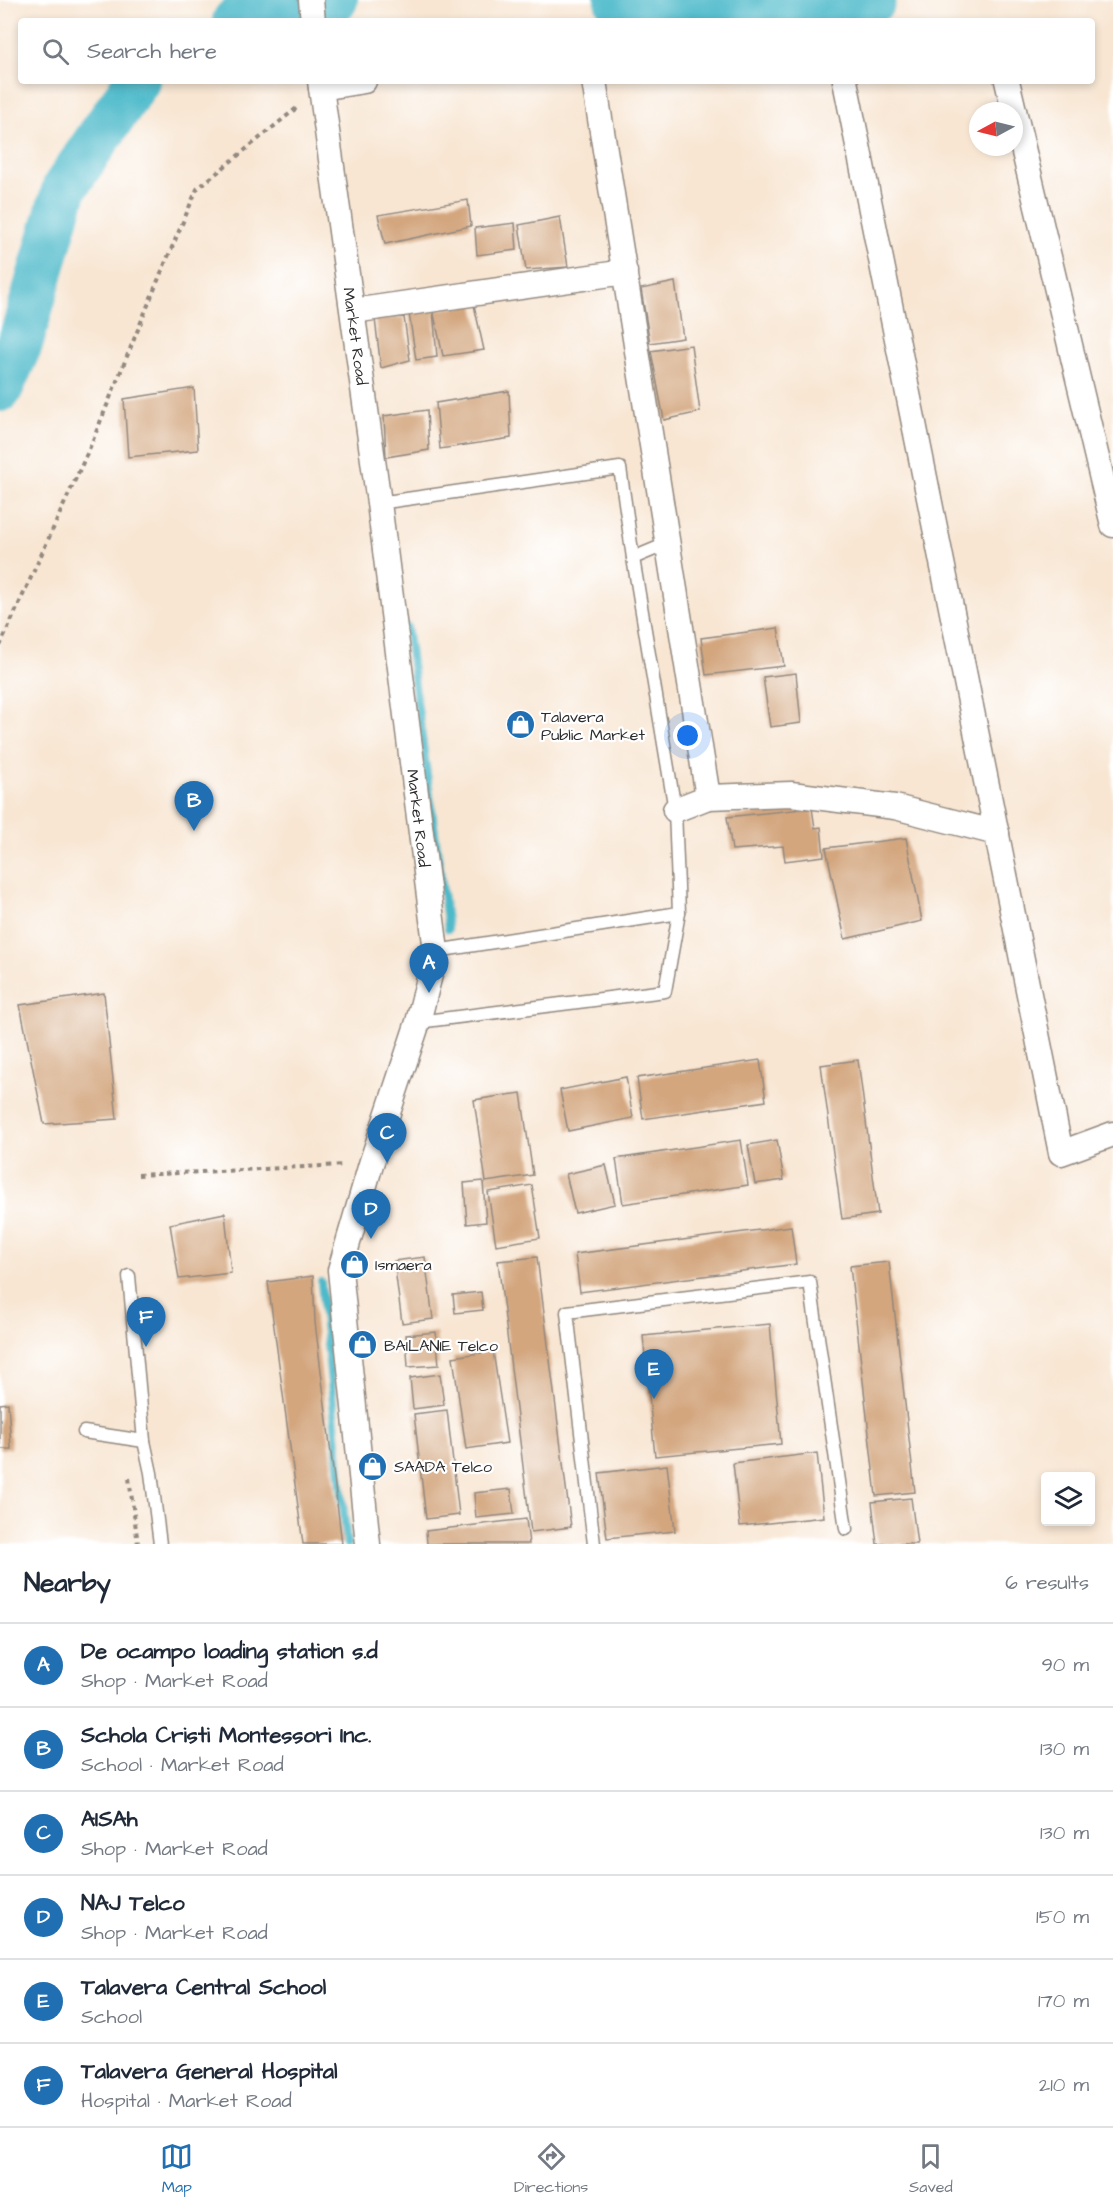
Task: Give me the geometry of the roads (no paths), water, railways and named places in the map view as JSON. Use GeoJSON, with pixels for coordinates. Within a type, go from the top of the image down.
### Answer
{"type":"FeatureCollection","features":[{"type":"Feature","properties":{"kind":"street"},"geometry":{"type":"LineString","coordinates":[[311,0],[313,18]]}},
{"type":"Feature","properties":{"kind":"street"},"geometry":{"type":"LineString","coordinates":[[594,84],[708,797]]}},
{"type":"Feature","properties":{"kind":"street"},"geometry":{"type":"LineString","coordinates":[[846,84],[1061,1153],[1113,1134]]}},
{"type":"Feature","properties":{"kind":"street"},"geometry":{"type":"LineString","coordinates":[[1008,84],[1113,525]]}},
{"type":"Feature","properties":{"kind":"street","name":"Market Road"},"geometry":{"type":"LineString","coordinates":[[321,85],[379,503],[436,951],[418,1023],[371,1164],[340,1270],[368,1544]]}},
{"type":"Feature","properties":{"kind":"street"},"geometry":{"type":"LineString","coordinates":[[353,311],[625,272]]}},
{"type":"Feature","properties":{"kind":"street"},"geometry":{"type":"LineString","coordinates":[[675,810],[708,797],[791,794],[895,807],[997,832]]}},
{"type":"Feature","properties":{"kind":"lane"},"geometry":{"type":"LineString","coordinates":[[379,503],[620,468],[675,810],[679,913],[665,991],[418,1023]]}},
{"type":"Feature","properties":{"kind":"lane"},"geometry":{"type":"LineString","coordinates":[[633,558],[669,543]]}},
{"type":"Feature","properties":{"kind":"lane"},"geometry":{"type":"LineString","coordinates":[[436,951],[679,913]]}},
{"type":"Feature","properties":{"kind":"lane"},"geometry":{"type":"LineString","coordinates":[[129,1276],[144,1441],[151,1473],[159,1544]]}},
{"type":"Feature","properties":{"kind":"lane"},"geometry":{"type":"LineString","coordinates":[[594,1544],[567,1312],[810,1282],[846,1529]]}},
{"type":"Feature","properties":{"kind":"lane"},"geometry":{"type":"LineString","coordinates":[[84,1431],[144,1441]]}},
{"type":"Feature","properties":{"kind":"waterway"},"geometry":{"type":"LineString","coordinates":[[242,18],[273,5],[335,0]]}},
{"type":"Feature","properties":{"kind":"waterway"},"geometry":{"type":"LineString","coordinates":[[617,0],[794,5],[873,0]]}},
{"type":"Feature","properties":{"kind":"waterway"},"geometry":{"type":"LineString","coordinates":[[614,18],[618,10]]}},
{"type":"Feature","properties":{"kind":"waterway"},"geometry":{"type":"LineString","coordinates":[[0,389],[20,344],[65,187],[135,84]]}},
{"type":"Feature","properties":{"kind":"waterway"},"geometry":{"type":"LineString","coordinates":[[407,627],[448,929]]}},
{"type":"Feature","properties":{"kind":"waterway"},"geometry":{"type":"LineString","coordinates":[[437,999],[443,971]]}},
{"type":"Feature","properties":{"kind":"waterway"},"geometry":{"type":"LineString","coordinates":[[321,1282],[347,1544]]}},
{"type":"Feature","properties":{"kind":"place","name":"Talavera Public Market"},"geometry":{"type":"Point","coordinates":[520,725]}},
{"type":"Feature","properties":{"kind":"place","name":"Schola Cristi Montessori Inc."},"geometry":{"type":"Point","coordinates":[194,831]}},
{"type":"Feature","properties":{"kind":"place","name":"De ocampo loading station s.d"},"geometry":{"type":"Point","coordinates":[429,993]}},
{"type":"Feature","properties":{"kind":"place","name":"AISAh"},"geometry":{"type":"Point","coordinates":[387,1163]}},
{"type":"Feature","properties":{"kind":"place","name":"NAJ Telco"},"geometry":{"type":"Point","coordinates":[371,1239]}},
{"type":"Feature","properties":{"kind":"place","name":"Ismaera"},"geometry":{"type":"Point","coordinates":[354,1264]}},
{"type":"Feature","properties":{"kind":"place","name":"BAILANIE Telco"},"geometry":{"type":"Point","coordinates":[363,1345]}},
{"type":"Feature","properties":{"kind":"place","name":"Talavera General Hospital"},"geometry":{"type":"Point","coordinates":[146,1347]}},
{"type":"Feature","properties":{"kind":"place","name":"Talavera Central School"},"geometry":{"type":"Point","coordinates":[654,1399]}},
{"type":"Feature","properties":{"kind":"place","name":"SAADA Telco"},"geometry":{"type":"Point","coordinates":[373,1466]}}]}
